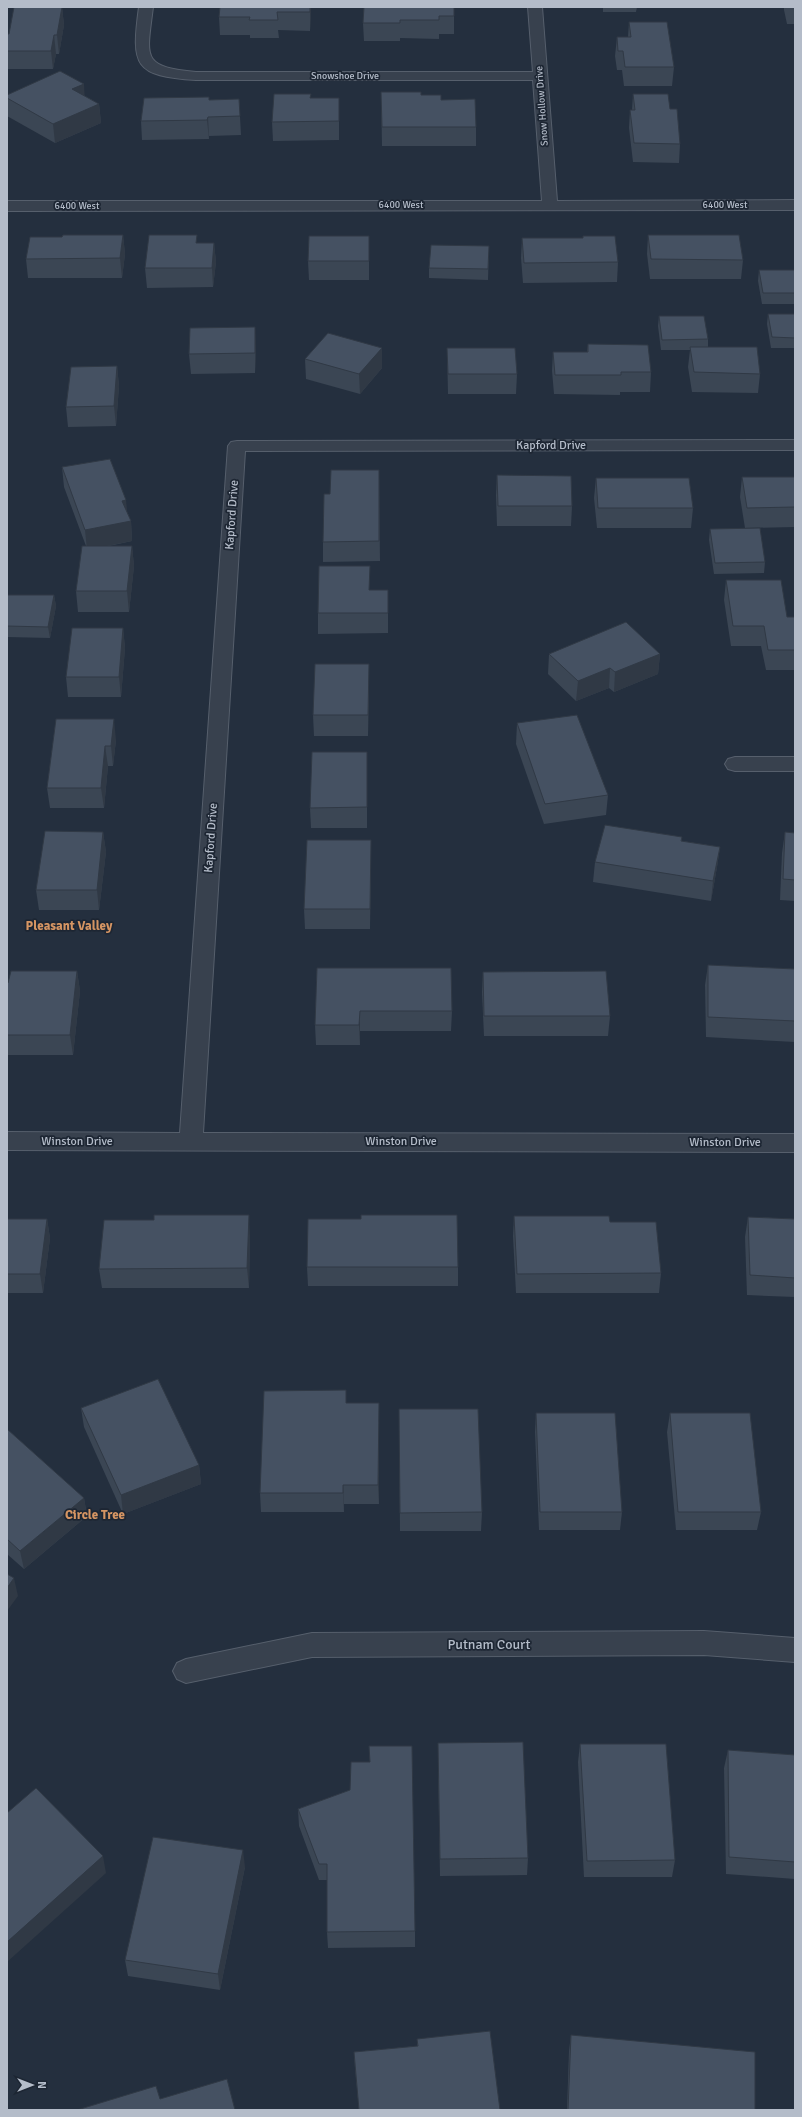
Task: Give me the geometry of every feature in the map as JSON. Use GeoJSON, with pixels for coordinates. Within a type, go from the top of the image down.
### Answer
{"type":"FeatureCollection","features":[{"type":"Feature","properties":{"kind":"street","name":"Snowshoe Drive"},"geometry":{"type":"LineString","coordinates":[[146,7],[141,51],[144,63],[150,68],[171,74],[196,76],[540,76]]}},
{"type":"Feature","properties":{"kind":"street","name":"Snow Hollow Drive"},"geometry":{"type":"LineString","coordinates":[[535,7],[550,205]]}},
{"type":"Feature","properties":{"kind":"street","name":"6400 West"},"geometry":{"type":"LineString","coordinates":[[7,206],[795,205]]}},
{"type":"Feature","properties":{"kind":"street","name":"Kapford Drive"},"geometry":{"type":"LineString","coordinates":[[191,1141],[236,446],[795,445]]}},
{"type":"Feature","properties":{"kind":"street"},"geometry":{"type":"LineString","coordinates":[[735,764],[795,764]]}},
{"type":"Feature","properties":{"kind":"street","name":"Winston Drive"},"geometry":{"type":"LineString","coordinates":[[7,1141],[795,1143]]}},
{"type":"Feature","properties":{"kind":"street","name":"Putnam Court"},"geometry":{"type":"LineString","coordinates":[[186,1671],[312,1645],[704,1643],[795,1650]]}},
{"type":"Feature","properties":{"kind":"building"},"geometry":{"type":"Polygon","coordinates":[[[14,7],[62,7],[57,35],[54,35],[51,51],[7,51],[7,34],[9,34],[14,7]]]}},
{"type":"Feature","properties":{"kind":"building"},"geometry":{"type":"Polygon","coordinates":[[[220,7],[310,7],[310,12],[277,12],[278,20],[249,20],[250,17],[219,17],[220,7]]]}},
{"type":"Feature","properties":{"kind":"building"},"geometry":{"type":"Polygon","coordinates":[[[364,7],[454,7],[454,16],[439,16],[439,20],[400,20],[400,23],[363,23],[364,7]]]}},
{"type":"Feature","properties":{"kind":"building"},"geometry":{"type":"Polygon","coordinates":[[[629,22],[667,22],[674,67],[625,67],[623,51],[618,51],[617,37],[631,37],[629,22]]]}},
{"type":"Feature","properties":{"kind":"building"},"geometry":{"type":"Polygon","coordinates":[[[60,71],[84,84],[72,89],[99,104],[53,124],[7,98],[7,95],[60,71]]]}},
{"type":"Feature","properties":{"kind":"building"},"geometry":{"type":"Polygon","coordinates":[[[381,92],[421,92],[421,95],[441,95],[441,100],[475,99],[476,127],[382,127],[381,92]]]}},
{"type":"Feature","properties":{"kind":"building"},"geometry":{"type":"Polygon","coordinates":[[[274,94],[311,94],[310,98],[339,98],[339,121],[272,122],[274,94]]]}},
{"type":"Feature","properties":{"kind":"building"},"geometry":{"type":"Polygon","coordinates":[[[633,94],[668,94],[670,109],[677,109],[680,144],[634,143],[630,110],[635,110],[633,94]]]}},
{"type":"Feature","properties":{"kind":"building"},"geometry":{"type":"Polygon","coordinates":[[[209,97],[209,100],[239,99],[240,116],[208,117],[207,120],[141,121],[144,98],[209,97]]]}},
{"type":"Feature","properties":{"kind":"building"},"geometry":{"type":"Polygon","coordinates":[[[63,235],[123,235],[120,258],[26,259],[30,237],[62,237],[63,235]]]}},
{"type":"Feature","properties":{"kind":"building"},"geometry":{"type":"Polygon","coordinates":[[[149,235],[197,235],[196,243],[214,243],[212,268],[145,268],[149,235]]]}},
{"type":"Feature","properties":{"kind":"building"},"geometry":{"type":"Polygon","coordinates":[[[648,235],[739,235],[743,260],[651,259],[648,235]]]}},
{"type":"Feature","properties":{"kind":"building"},"geometry":{"type":"Polygon","coordinates":[[[309,236],[369,236],[369,261],[308,261],[309,236]]]}},
{"type":"Feature","properties":{"kind":"building"},"geometry":{"type":"Polygon","coordinates":[[[583,236],[615,236],[618,262],[524,263],[522,238],[583,238],[583,236]]]}},
{"type":"Feature","properties":{"kind":"building"},"geometry":{"type":"Polygon","coordinates":[[[431,245],[489,246],[488,269],[429,268],[431,245]]]}},
{"type":"Feature","properties":{"kind":"building"},"geometry":{"type":"Polygon","coordinates":[[[759,270],[795,270],[795,293],[763,293],[759,270]]]}},
{"type":"Feature","properties":{"kind":"building"},"geometry":{"type":"Polygon","coordinates":[[[768,314],[795,314],[795,338],[772,337],[768,314]]]}},
{"type":"Feature","properties":{"kind":"building"},"geometry":{"type":"Polygon","coordinates":[[[659,316],[704,316],[708,339],[662,340],[659,316]]]}},
{"type":"Feature","properties":{"kind":"building"},"geometry":{"type":"Polygon","coordinates":[[[255,327],[255,353],[189,354],[190,328],[255,327]]]}},
{"type":"Feature","properties":{"kind":"building"},"geometry":{"type":"Polygon","coordinates":[[[328,333],[382,348],[359,374],[305,359],[328,333]]]}},
{"type":"Feature","properties":{"kind":"building"},"geometry":{"type":"Polygon","coordinates":[[[588,344],[648,345],[651,372],[621,372],[621,375],[555,375],[553,352],[588,352],[588,344]]]}},
{"type":"Feature","properties":{"kind":"building"},"geometry":{"type":"Polygon","coordinates":[[[690,347],[757,347],[760,374],[694,372],[690,347]]]}},
{"type":"Feature","properties":{"kind":"building"},"geometry":{"type":"Polygon","coordinates":[[[447,348],[515,348],[517,374],[448,374],[447,348]]]}},
{"type":"Feature","properties":{"kind":"building"},"geometry":{"type":"Polygon","coordinates":[[[117,366],[114,406],[66,407],[71,367],[117,366]]]}},
{"type":"Feature","properties":{"kind":"building"},"geometry":{"type":"Polygon","coordinates":[[[110,459],[126,500],[122,501],[131,521],[85,530],[62,467],[110,459]]]}},
{"type":"Feature","properties":{"kind":"building"},"geometry":{"type":"Polygon","coordinates":[[[331,470],[379,470],[379,541],[323,542],[324,494],[330,494],[331,470]]]}},
{"type":"Feature","properties":{"kind":"building"},"geometry":{"type":"Polygon","coordinates":[[[497,475],[571,476],[572,506],[498,506],[497,475]]]}},
{"type":"Feature","properties":{"kind":"building"},"geometry":{"type":"Polygon","coordinates":[[[742,477],[795,477],[795,507],[747,508],[742,477]]]}},
{"type":"Feature","properties":{"kind":"building"},"geometry":{"type":"Polygon","coordinates":[[[596,478],[689,478],[693,508],[598,508],[596,478]]]}},
{"type":"Feature","properties":{"kind":"building"},"geometry":{"type":"Polygon","coordinates":[[[760,528],[765,562],[715,563],[710,529],[760,528]]]}},
{"type":"Feature","properties":{"kind":"building"},"geometry":{"type":"Polygon","coordinates":[[[82,546],[132,546],[127,591],[76,591],[82,546]]]}},
{"type":"Feature","properties":{"kind":"building"},"geometry":{"type":"Polygon","coordinates":[[[319,566],[370,566],[369,590],[388,590],[388,613],[318,613],[319,566]]]}},
{"type":"Feature","properties":{"kind":"building"},"geometry":{"type":"Polygon","coordinates":[[[726,580],[781,580],[787,617],[795,617],[795,650],[768,650],[764,626],[733,626],[726,580]]]}},
{"type":"Feature","properties":{"kind":"building"},"geometry":{"type":"Polygon","coordinates":[[[7,595],[54,595],[48,627],[7,626],[7,595]]]}},
{"type":"Feature","properties":{"kind":"building"},"geometry":{"type":"Polygon","coordinates":[[[626,622],[660,654],[615,672],[610,668],[578,681],[549,654],[626,622]]]}},
{"type":"Feature","properties":{"kind":"building"},"geometry":{"type":"Polygon","coordinates":[[[72,628],[123,628],[119,677],[66,677],[72,628]]]}},
{"type":"Feature","properties":{"kind":"building"},"geometry":{"type":"Polygon","coordinates":[[[315,664],[369,664],[368,715],[313,715],[315,664]]]}},
{"type":"Feature","properties":{"kind":"building"},"geometry":{"type":"Polygon","coordinates":[[[577,715],[608,795],[545,804],[517,723],[577,715]]]}},
{"type":"Feature","properties":{"kind":"building"},"geometry":{"type":"Polygon","coordinates":[[[56,719],[114,719],[111,746],[105,746],[101,788],[47,788],[56,719]]]}},
{"type":"Feature","properties":{"kind":"building"},"geometry":{"type":"Polygon","coordinates":[[[312,752],[367,752],[367,807],[310,808],[312,752]]]}},
{"type":"Feature","properties":{"kind":"building"},"geometry":{"type":"Polygon","coordinates":[[[605,825],[682,837],[681,841],[720,847],[713,881],[595,862],[605,825]]]}},
{"type":"Feature","properties":{"kind":"building"},"geometry":{"type":"Polygon","coordinates":[[[45,831],[103,832],[97,890],[36,890],[45,831]]]}},
{"type":"Feature","properties":{"kind":"building"},"geometry":{"type":"Polygon","coordinates":[[[785,832],[795,833],[795,880],[783,879],[785,832]]]}},
{"type":"Feature","properties":{"kind":"building"},"geometry":{"type":"Polygon","coordinates":[[[307,840],[371,840],[370,909],[304,909],[307,840]]]}},
{"type":"Feature","properties":{"kind":"building"},"geometry":{"type":"Polygon","coordinates":[[[708,965],[795,969],[795,1021],[708,1017],[708,965]]]}},
{"type":"Feature","properties":{"kind":"building"},"geometry":{"type":"Polygon","coordinates":[[[317,968],[451,968],[452,1011],[360,1011],[359,1025],[315,1025],[317,968]]]}},
{"type":"Feature","properties":{"kind":"building"},"geometry":{"type":"Polygon","coordinates":[[[11,971],[77,971],[70,1035],[7,1035],[7,983],[11,971]]]}},
{"type":"Feature","properties":{"kind":"building"},"geometry":{"type":"Polygon","coordinates":[[[606,971],[610,1016],[484,1016],[483,972],[606,971]]]}},
{"type":"Feature","properties":{"kind":"building"},"geometry":{"type":"Polygon","coordinates":[[[154,1215],[249,1215],[247,1268],[99,1269],[104,1220],[154,1220],[154,1215]]]}},
{"type":"Feature","properties":{"kind":"building"},"geometry":{"type":"Polygon","coordinates":[[[361,1215],[457,1215],[458,1267],[307,1267],[308,1219],[361,1219],[361,1215]]]}},
{"type":"Feature","properties":{"kind":"building"},"geometry":{"type":"Polygon","coordinates":[[[514,1216],[609,1216],[610,1222],[656,1222],[661,1273],[517,1274],[514,1216]]]}},
{"type":"Feature","properties":{"kind":"building"},"geometry":{"type":"Polygon","coordinates":[[[748,1217],[795,1219],[795,1278],[750,1275],[748,1217]]]}},
{"type":"Feature","properties":{"kind":"building"},"geometry":{"type":"Polygon","coordinates":[[[7,1219],[47,1219],[40,1274],[7,1274],[7,1219]]]}},
{"type":"Feature","properties":{"kind":"building"},"geometry":{"type":"Polygon","coordinates":[[[158,1379],[199,1465],[121,1495],[81,1408],[158,1379]]]}},
{"type":"Feature","properties":{"kind":"building"},"geometry":{"type":"Polygon","coordinates":[[[346,1390],[346,1403],[379,1403],[378,1485],[343,1485],[343,1493],[260,1493],[264,1391],[346,1390]]]}},
{"type":"Feature","properties":{"kind":"building"},"geometry":{"type":"Polygon","coordinates":[[[399,1409],[478,1409],[482,1512],[400,1513],[399,1409]]]}},
{"type":"Feature","properties":{"kind":"building"},"geometry":{"type":"Polygon","coordinates":[[[536,1413],[615,1413],[622,1512],[540,1512],[536,1413]]]}},
{"type":"Feature","properties":{"kind":"building"},"geometry":{"type":"Polygon","coordinates":[[[670,1413],[750,1413],[761,1512],[678,1512],[670,1413]]]}},
{"type":"Feature","properties":{"kind":"building"},"geometry":{"type":"Polygon","coordinates":[[[7,1429],[84,1498],[20,1551],[7,1539],[7,1429]]]}},
{"type":"Feature","properties":{"kind":"building"},"geometry":{"type":"Polygon","coordinates":[[[7,1574],[14,1578],[7,1588],[7,1574]]]}},
{"type":"Feature","properties":{"kind":"building"},"geometry":{"type":"Polygon","coordinates":[[[523,1742],[528,1858],[440,1859],[438,1743],[523,1742]]]}},
{"type":"Feature","properties":{"kind":"building"},"geometry":{"type":"Polygon","coordinates":[[[580,1744],[666,1744],[675,1860],[587,1861],[580,1744]]]}},
{"type":"Feature","properties":{"kind":"building"},"geometry":{"type":"Polygon","coordinates":[[[369,1746],[412,1746],[415,1931],[327,1932],[327,1864],[319,1864],[298,1809],[350,1790],[351,1762],[370,1762],[369,1746]]]}},
{"type":"Feature","properties":{"kind":"building"},"geometry":{"type":"Polygon","coordinates":[[[728,1750],[795,1755],[795,1862],[729,1857],[728,1750]]]}},
{"type":"Feature","properties":{"kind":"building"},"geometry":{"type":"Polygon","coordinates":[[[36,1788],[103,1856],[7,1942],[7,1813],[36,1788]]]}},
{"type":"Feature","properties":{"kind":"building"},"geometry":{"type":"Polygon","coordinates":[[[153,1837],[243,1850],[218,1974],[125,1960],[153,1837]]]}},
{"type":"Feature","properties":{"kind":"building"},"geometry":{"type":"Polygon","coordinates":[[[490,2031],[500,2110],[359,2110],[354,2052],[418,2046],[417,2039],[490,2031]]]}},
{"type":"Feature","properties":{"kind":"building"},"geometry":{"type":"Polygon","coordinates":[[[571,2035],[755,2052],[755,2110],[568,2110],[571,2035]]]}},
{"type":"Feature","properties":{"kind":"building"},"geometry":{"type":"Polygon","coordinates":[[[227,2079],[235,2110],[77,2110],[156,2086],[160,2099],[227,2079]]]}},
{"type":"Feature","properties":{"kind":"district","name":"Pleasant Valley"},"geometry":{"type":"Point","coordinates":[69,926]}},
{"type":"Feature","properties":{"kind":"district","name":"Circle Tree"},"geometry":{"type":"Point","coordinates":[95,1515]}}]}
